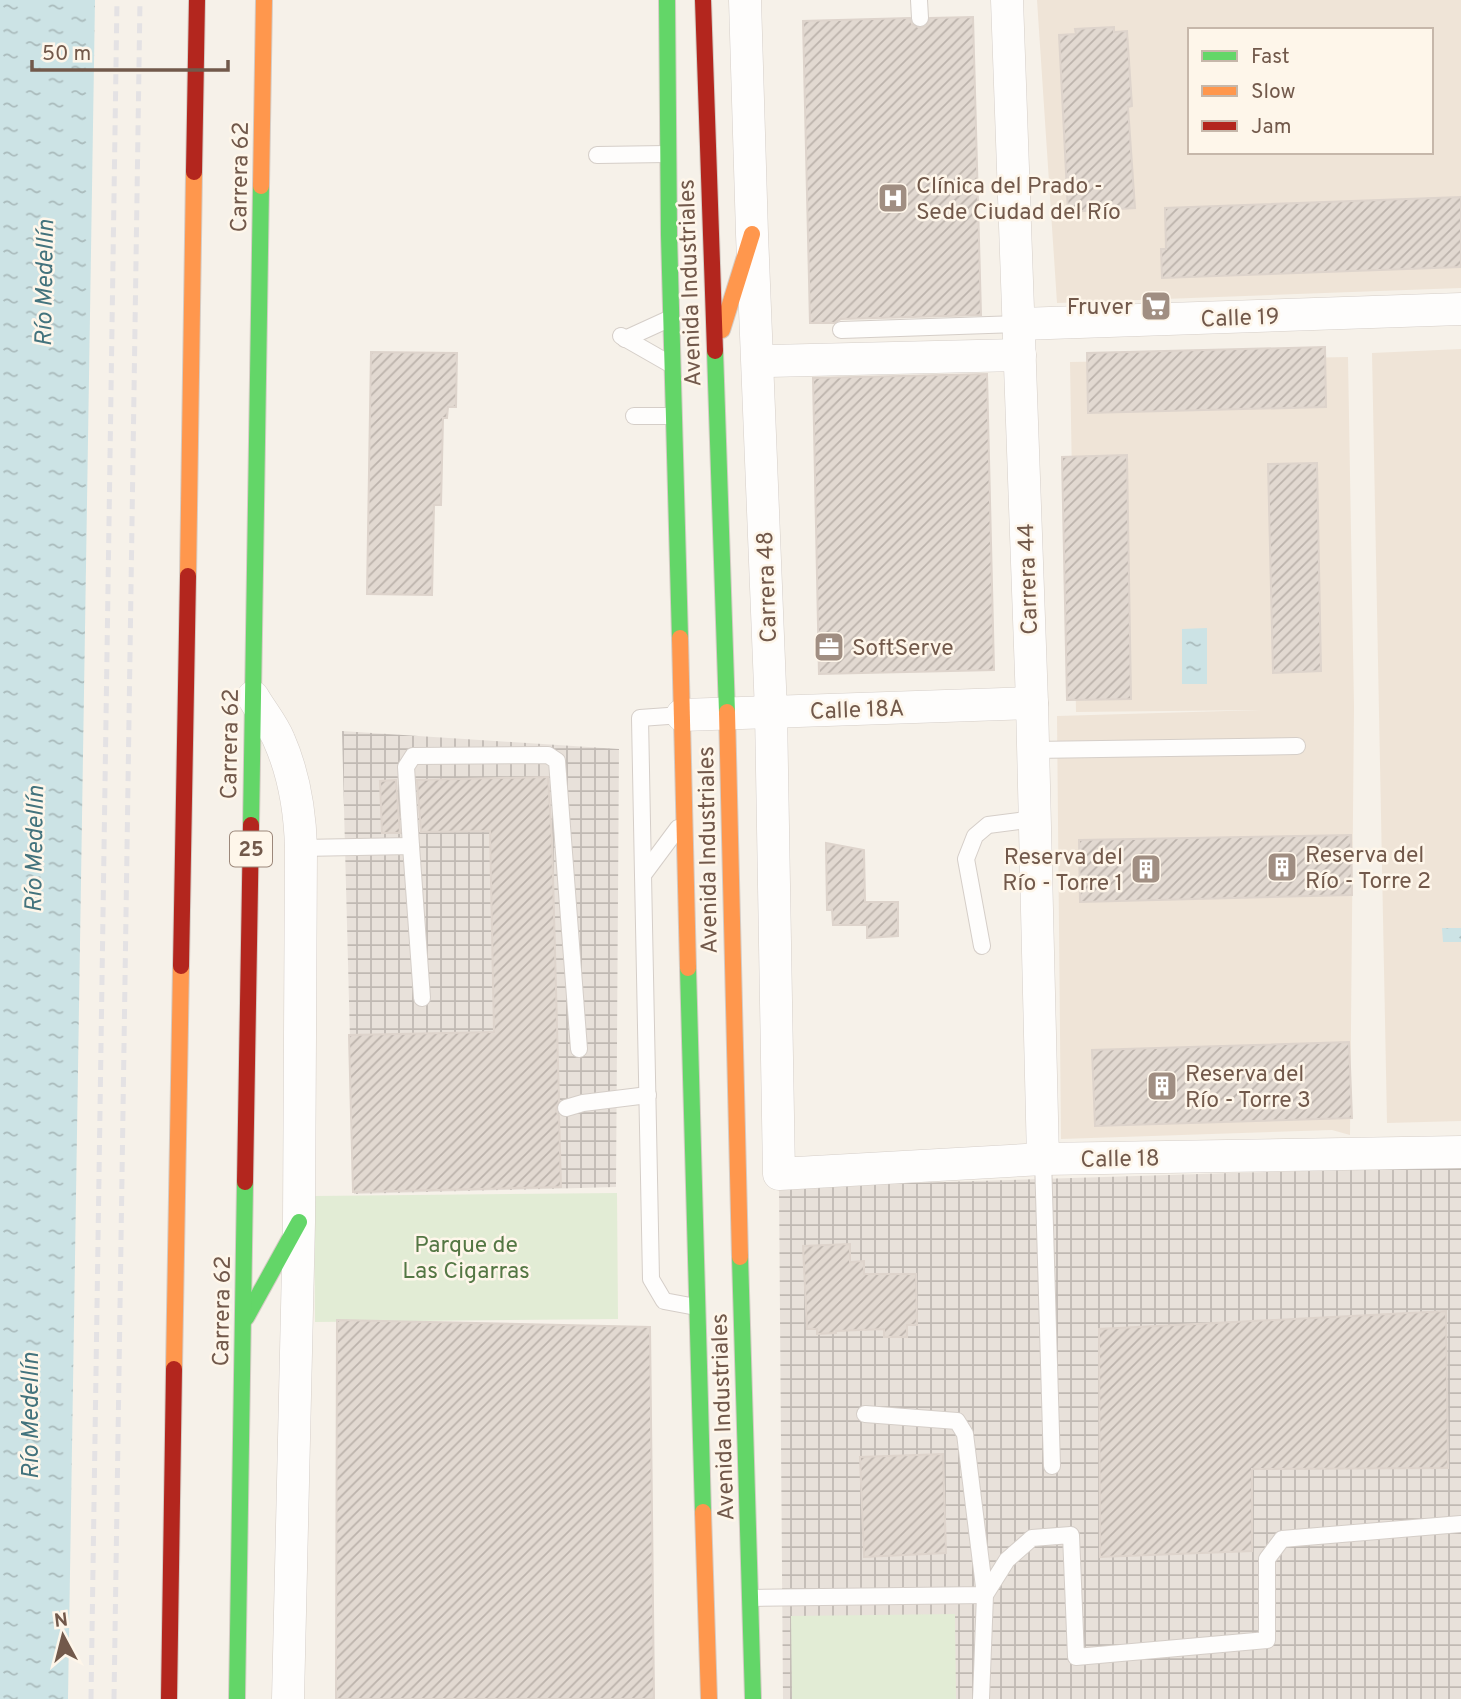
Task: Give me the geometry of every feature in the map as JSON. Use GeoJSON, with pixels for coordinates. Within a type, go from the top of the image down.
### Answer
{"type":"FeatureCollection","features":[{"type":"Feature","properties":{"kind":"main road","name":"Carrera 62"},"geometry":{"type":"LineString","coordinates":[[169,1699],[197,0]]}},
{"type":"Feature","properties":{"kind":"main road"},"geometry":{"type":"LineString","coordinates":[[195,115],[211,0]]}},
{"type":"Feature","properties":{"kind":"main road","name":"Carrera 62"},"geometry":{"type":"LineString","coordinates":[[237,1699],[264,0]]}},
{"type":"Feature","properties":{"kind":"main road","name":"Avenida Industriales"},"geometry":{"type":"LineString","coordinates":[[667,0],[667,154],[672,365],[709,1699]]}},
{"type":"Feature","properties":{"kind":"main road","name":"Avenida Industriales"},"geometry":{"type":"LineString","coordinates":[[703,0],[727,714],[733,1032],[753,1699]]}},
{"type":"Feature","properties":{"kind":"main road"},"geometry":{"type":"LineString","coordinates":[[713,358],[752,234]]}},
{"type":"Feature","properties":{"kind":"main road"},"geometry":{"type":"LineString","coordinates":[[243,1322],[299,1223]]}},
{"type":"Feature","properties":{"kind":"street","name":"Carrera 48"},"geometry":{"type":"LineString","coordinates":[[745,0],[771,712],[779,1174]]}},
{"type":"Feature","properties":{"kind":"street","name":"Carrera 44"},"geometry":{"type":"LineString","coordinates":[[1007,0],[1032,703],[1043,1159]]}},
{"type":"Feature","properties":{"kind":"street","name":"Calle 19"},"geometry":{"type":"LineString","coordinates":[[769,361],[1020,340],[1461,309]]}},
{"type":"Feature","properties":{"kind":"street"},"geometry":{"type":"LineString","coordinates":[[253,697],[278,738],[295,788],[302,848],[299,1223],[288,1699]]}},
{"type":"Feature","properties":{"kind":"street","name":"Calle 18A"},"geometry":{"type":"LineString","coordinates":[[682,715],[1032,703]]}},
{"type":"Feature","properties":{"kind":"street","name":"Calle 18"},"geometry":{"type":"LineString","coordinates":[[779,1174],[1043,1159],[1461,1152]]}},
{"type":"Feature","properties":{"kind":"lane"},"geometry":{"type":"LineString","coordinates":[[919,0],[920,18]]}},
{"type":"Feature","properties":{"kind":"lane"},"geometry":{"type":"LineString","coordinates":[[597,155],[667,154]]}},
{"type":"Feature","properties":{"kind":"lane"},"geometry":{"type":"LineString","coordinates":[[671,317],[623,338],[672,365]]}},
{"type":"Feature","properties":{"kind":"lane"},"geometry":{"type":"LineString","coordinates":[[841,330],[1020,340]]}},
{"type":"Feature","properties":{"kind":"lane"},"geometry":{"type":"LineString","coordinates":[[634,416],[674,416]]}},
{"type":"Feature","properties":{"kind":"lane"},"geometry":{"type":"LineString","coordinates":[[682,715],[640,718],[651,1279],[664,1301],[697,1308]]}},
{"type":"Feature","properties":{"kind":"lane"},"geometry":{"type":"LineString","coordinates":[[1033,750],[1297,746]]}},
{"type":"Feature","properties":{"kind":"lane"},"geometry":{"type":"LineString","coordinates":[[422,998],[406,767],[414,756],[548,755],[557,761],[579,1049]]}},
{"type":"Feature","properties":{"kind":"lane"},"geometry":{"type":"LineString","coordinates":[[643,875],[685,818]]}},
{"type":"Feature","properties":{"kind":"lane"},"geometry":{"type":"LineString","coordinates":[[982,946],[967,859],[975,836],[988,825],[1035,819]]}},
{"type":"Feature","properties":{"kind":"lane"},"geometry":{"type":"LineString","coordinates":[[302,848],[411,846]]}},
{"type":"Feature","properties":{"kind":"lane"},"geometry":{"type":"LineString","coordinates":[[566,1108],[583,1103],[648,1095]]}},
{"type":"Feature","properties":{"kind":"lane"},"geometry":{"type":"LineString","coordinates":[[1043,1159],[1052,1466]]}},
{"type":"Feature","properties":{"kind":"lane"},"geometry":{"type":"LineString","coordinates":[[865,1414],[957,1421],[965,1434],[985,1595],[981,1699]]}},
{"type":"Feature","properties":{"kind":"lane"},"geometry":{"type":"LineString","coordinates":[[985,1595],[1007,1560],[1032,1538],[1071,1535],[1076,1657],[1267,1640],[1267,1559],[1282,1539],[1461,1524]]}},
{"type":"Feature","properties":{"kind":"lane"},"geometry":{"type":"LineString","coordinates":[[751,1598],[985,1595]]}},
{"type":"Feature","properties":{"kind":"shaded area"},"geometry":{"type":"Polygon","coordinates":[[[1037,0],[1461,0],[1461,288],[1057,303],[1037,0]]]}},
{"type":"Feature","properties":{"kind":"shaded area"},"geometry":{"type":"Polygon","coordinates":[[[1461,349],[1461,1121],[1387,1123],[1372,353],[1461,349]]]}},
{"type":"Feature","properties":{"kind":"shaded area"},"geometry":{"type":"Polygon","coordinates":[[[1348,357],[1354,707],[1350,1135],[1332,1130],[1061,1139],[1057,716],[1261,710],[1076,712],[1070,362],[1348,357]]]}},
{"type":"Feature","properties":{"kind":"shaded area"},"geometry":{"type":"Polygon","coordinates":[[[342,731],[619,749],[616,1187],[354,1194],[342,731]]]}},
{"type":"Feature","properties":{"kind":"shaded area"},"geometry":{"type":"Polygon","coordinates":[[[1461,1166],[1461,1699],[783,1699],[779,1187],[1461,1166]]]}},
{"type":"Feature","properties":{"kind":"green space","name":"Parque de Las Cigarras"},"geometry":{"type":"Polygon","coordinates":[[[617,1193],[618,1319],[315,1322],[314,1196],[617,1193]]]}},
{"type":"Feature","properties":{"kind":"green space"},"geometry":{"type":"Polygon","coordinates":[[[955,1614],[956,1699],[792,1699],[791,1616],[955,1614]]]}},
{"type":"Feature","properties":{"kind":"water","name":"Río Medellín"},"geometry":{"type":"Polygon","coordinates":[[[0,0],[95,0],[68,1699],[0,1699],[0,0]]]}},
{"type":"Feature","properties":{"kind":"water"},"geometry":{"type":"Polygon","coordinates":[[[1207,628],[1207,684],[1182,684],[1182,629],[1207,628]]]}},
{"type":"Feature","properties":{"kind":"water"},"geometry":{"type":"Polygon","coordinates":[[[1442,928],[1461,928],[1461,942],[1443,942],[1442,928]]]}},
{"type":"Feature","properties":{"kind":"building","name":"Clínica del Prado - Sede Ciudad del Río"},"geometry":{"type":"Polygon","coordinates":[[[973,17],[981,315],[841,319],[834,323],[810,323],[803,21],[910,18],[912,24],[920,28],[926,26],[930,18],[973,17]]]}},
{"type":"Feature","properties":{"kind":"building"},"geometry":{"type":"Polygon","coordinates":[[[1114,27],[1114,32],[1127,31],[1132,106],[1128,107],[1135,208],[1068,212],[1059,35],[1076,34],[1075,29],[1114,27]]]}},
{"type":"Feature","properties":{"kind":"building"},"geometry":{"type":"Polygon","coordinates":[[[1461,197],[1461,267],[1162,278],[1161,249],[1166,249],[1165,208],[1461,197]]]}},
{"type":"Feature","properties":{"kind":"building"},"geometry":{"type":"Polygon","coordinates":[[[1325,347],[1326,407],[1088,413],[1087,353],[1325,347]]]}},
{"type":"Feature","properties":{"kind":"building"},"geometry":{"type":"Polygon","coordinates":[[[371,352],[457,353],[456,407],[448,407],[447,418],[443,418],[441,505],[434,505],[432,595],[367,594],[371,352]]]}},
{"type":"Feature","properties":{"kind":"building"},"geometry":{"type":"Polygon","coordinates":[[[987,374],[994,670],[819,674],[813,378],[987,374]]]}},
{"type":"Feature","properties":{"kind":"building"},"geometry":{"type":"Polygon","coordinates":[[[1127,455],[1131,699],[1067,700],[1062,457],[1127,455]]]}},
{"type":"Feature","properties":{"kind":"building"},"geometry":{"type":"Polygon","coordinates":[[[1317,463],[1321,671],[1273,673],[1268,464],[1317,463]]]}},
{"type":"Feature","properties":{"kind":"building"},"geometry":{"type":"Polygon","coordinates":[[[548,777],[559,1101],[556,1110],[559,1116],[561,1187],[353,1192],[349,1035],[494,1032],[490,831],[421,832],[417,780],[548,777]]]}},
{"type":"Feature","properties":{"kind":"building"},"geometry":{"type":"Polygon","coordinates":[[[396,780],[400,833],[382,833],[380,781],[396,780]]]}},
{"type":"Feature","properties":{"kind":"building"},"geometry":{"type":"Polygon","coordinates":[[[1351,835],[1352,895],[1080,902],[1079,840],[1351,835]]]}},
{"type":"Feature","properties":{"kind":"building"},"geometry":{"type":"Polygon","coordinates":[[[826,843],[864,850],[865,902],[898,902],[898,936],[867,938],[867,925],[833,925],[832,910],[827,910],[826,843]]]}},
{"type":"Feature","properties":{"kind":"building"},"geometry":{"type":"Polygon","coordinates":[[[1349,1042],[1352,1118],[1095,1126],[1092,1050],[1349,1042]]]}},
{"type":"Feature","properties":{"kind":"building"},"geometry":{"type":"Polygon","coordinates":[[[850,1244],[850,1262],[864,1261],[864,1274],[916,1274],[917,1325],[907,1325],[907,1337],[884,1337],[884,1329],[817,1334],[817,1329],[807,1329],[803,1246],[850,1244]]]}},
{"type":"Feature","properties":{"kind":"building"},"geometry":{"type":"Polygon","coordinates":[[[1446,1311],[1448,1468],[1252,1469],[1252,1551],[1100,1557],[1099,1329],[1446,1311]]]}},
{"type":"Feature","properties":{"kind":"building"},"geometry":{"type":"Polygon","coordinates":[[[337,1320],[650,1327],[654,1699],[336,1699],[337,1320]]]}},
{"type":"Feature","properties":{"kind":"building"},"geometry":{"type":"Polygon","coordinates":[[[943,1454],[946,1553],[864,1557],[860,1457],[943,1454]]]}},
{"type":"Feature","properties":{"kind":"railway"},"geometry":{"type":"LineString","coordinates":[[91,1699],[117,0]]}},
{"type":"Feature","properties":{"kind":"railway"},"geometry":{"type":"LineString","coordinates":[[114,1699],[140,0]]}},
{"type":"Feature","properties":{"kind":"traffic: fast"},"geometry":{"type":"LineString","coordinates":[[667,0],[669,235],[680,638]]}},
{"type":"Feature","properties":{"kind":"traffic: fast"},"geometry":{"type":"LineString","coordinates":[[251,825],[261,186]]}},
{"type":"Feature","properties":{"kind":"traffic: fast"},"geometry":{"type":"LineString","coordinates":[[715,351],[727,712]]}},
{"type":"Feature","properties":{"kind":"traffic: fast"},"geometry":{"type":"LineString","coordinates":[[688,968],[703,1512]]}},
{"type":"Feature","properties":{"kind":"traffic: fast"},"geometry":{"type":"LineString","coordinates":[[237,1699],[245,1182]]}},
{"type":"Feature","properties":{"kind":"traffic: fast"},"geometry":{"type":"LineString","coordinates":[[246,1318],[299,1222]]}},
{"type":"Feature","properties":{"kind":"traffic: fast"},"geometry":{"type":"LineString","coordinates":[[740,1257],[753,1699]]}},
{"type":"Feature","properties":{"kind":"traffic: slow"},"geometry":{"type":"LineString","coordinates":[[261,186],[264,0]]}},
{"type":"Feature","properties":{"kind":"traffic: slow"},"geometry":{"type":"LineString","coordinates":[[188,576],[194,172]]}},
{"type":"Feature","properties":{"kind":"traffic: slow"},"geometry":{"type":"LineString","coordinates":[[722,330],[752,234]]}},
{"type":"Feature","properties":{"kind":"traffic: slow"},"geometry":{"type":"LineString","coordinates":[[680,638],[688,968]]}},
{"type":"Feature","properties":{"kind":"traffic: slow"},"geometry":{"type":"LineString","coordinates":[[727,712],[740,1257]]}},
{"type":"Feature","properties":{"kind":"traffic: slow"},"geometry":{"type":"LineString","coordinates":[[174,1369],[181,966]]}},
{"type":"Feature","properties":{"kind":"traffic: slow"},"geometry":{"type":"LineString","coordinates":[[703,1512],[709,1699]]}},
{"type":"Feature","properties":{"kind":"traffic: jam"},"geometry":{"type":"LineString","coordinates":[[194,172],[197,0]]}},
{"type":"Feature","properties":{"kind":"traffic: jam"},"geometry":{"type":"LineString","coordinates":[[703,0],[715,351]]}},
{"type":"Feature","properties":{"kind":"traffic: jam"},"geometry":{"type":"LineString","coordinates":[[181,966],[188,576]]}},
{"type":"Feature","properties":{"kind":"traffic: jam"},"geometry":{"type":"LineString","coordinates":[[245,1182],[251,825]]}},
{"type":"Feature","properties":{"kind":"traffic: jam"},"geometry":{"type":"LineString","coordinates":[[169,1699],[174,1369]]}},
{"type":"Feature","properties":{"kind":"place","name":"Clínica del Prado - Sede Ciudad del Río"},"geometry":{"type":"Point","coordinates":[893,198]}},
{"type":"Feature","properties":{"kind":"place","name":"Fruver"},"geometry":{"type":"Point","coordinates":[1156,306]}},
{"type":"Feature","properties":{"kind":"place","name":"SoftServe"},"geometry":{"type":"Point","coordinates":[829,647]}},
{"type":"Feature","properties":{"kind":"place","name":"Reserva del Río - Torre 2"},"geometry":{"type":"Point","coordinates":[1282,867]}},
{"type":"Feature","properties":{"kind":"place","name":"Reserva del Río - Torre 1"},"geometry":{"type":"Point","coordinates":[1146,869]}},
{"type":"Feature","properties":{"kind":"place","name":"Reserva del Río - Torre 3"},"geometry":{"type":"Point","coordinates":[1162,1086]}}]}
